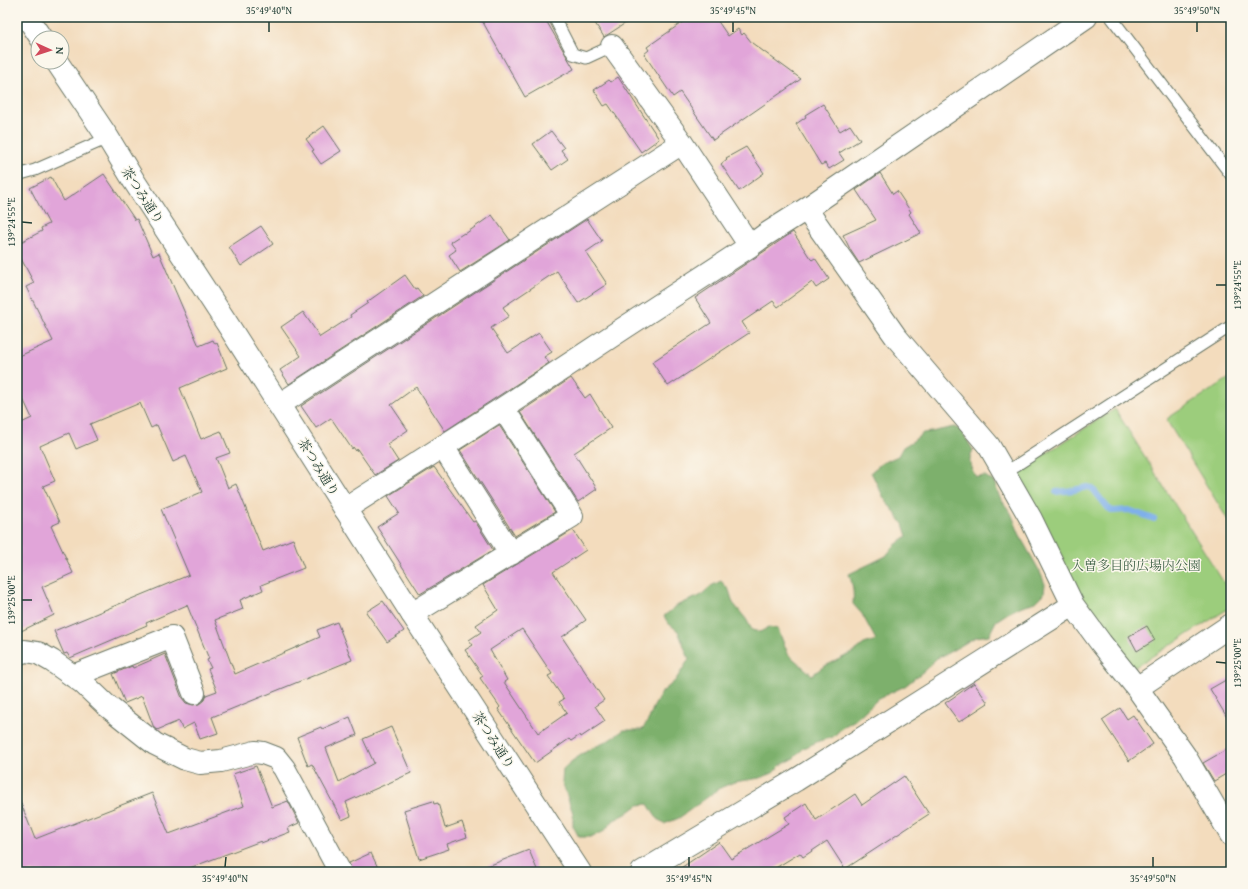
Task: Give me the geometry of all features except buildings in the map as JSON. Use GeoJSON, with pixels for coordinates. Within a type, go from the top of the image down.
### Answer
{"type":"FeatureCollection","features":[{"type":"Feature","properties":{"kind":"street"},"geometry":{"type":"LineString","coordinates":[[346,509],[806,209],[1086,17]]}},
{"type":"Feature","properties":{"kind":"street"},"geometry":{"type":"LineString","coordinates":[[26,20],[34,30]]}},
{"type":"Feature","properties":{"kind":"street"},"geometry":{"type":"LineString","coordinates":[[612,46],[682,144],[750,246]]}},
{"type":"Feature","properties":{"kind":"street","name":"茶つみ通り"},"geometry":{"type":"LineString","coordinates":[[62,70],[108,138],[134,181],[412,614],[580,872]]}},
{"type":"Feature","properties":{"kind":"street"},"geometry":{"type":"LineString","coordinates":[[279,405],[682,144]]}},
{"type":"Feature","properties":{"kind":"street"},"geometry":{"type":"LineString","coordinates":[[806,209],[896,337],[989,446],[1006,472],[1031,519],[1073,605],[1137,688],[1185,756],[1231,836]]}},
{"type":"Feature","properties":{"kind":"street"},"geometry":{"type":"LineString","coordinates":[[412,614],[572,516],[503,408]]}},
{"type":"Feature","properties":{"kind":"street"},"geometry":{"type":"LineString","coordinates":[[442,447],[511,554]]}},
{"type":"Feature","properties":{"kind":"street"},"geometry":{"type":"LineString","coordinates":[[642,872],[796,780],[1073,605]]}},
{"type":"Feature","properties":{"kind":"street"},"geometry":{"type":"LineString","coordinates":[[1137,688],[1231,625]]}},
{"type":"Feature","properties":{"kind":"street"},"geometry":{"type":"LineString","coordinates":[[73,676],[172,637],[194,693]]}},
{"type":"Feature","properties":{"kind":"street"},"geometry":{"type":"LineString","coordinates":[[17,654],[25,651],[38,653],[83,683],[106,705],[155,744],[185,759],[200,763],[221,762],[254,752],[263,752],[276,758],[284,768],[340,872]]}},
{"type":"Feature","properties":{"kind":"lane"},"geometry":{"type":"LineString","coordinates":[[554,17],[573,54],[586,58],[612,46]]}},
{"type":"Feature","properties":{"kind":"lane"},"geometry":{"type":"LineString","coordinates":[[1111,17],[1231,175]]}},
{"type":"Feature","properties":{"kind":"lane"},"geometry":{"type":"LineString","coordinates":[[17,175],[35,170],[108,138]]}},
{"type":"Feature","properties":{"kind":"lane"},"geometry":{"type":"LineString","coordinates":[[1006,472],[1231,326]]}},
{"type":"Feature","properties":{"kind":"green space"},"geometry":{"type":"Polygon","coordinates":[[[1231,377],[1231,525],[1167,421],[1168,418],[1231,377]]]}},
{"type":"Feature","properties":{"kind":"green space","name":"入曽多目的広場内公園"},"geometry":{"type":"Polygon","coordinates":[[[1115,409],[1231,594],[1231,607],[1132,669],[1080,598],[1019,479],[1020,470],[1115,409]]]}},
{"type":"Feature","properties":{"kind":"green space"},"geometry":{"type":"Polygon","coordinates":[[[954,427],[961,430],[973,450],[970,458],[970,464],[976,477],[985,476],[994,482],[1000,498],[1011,513],[1021,538],[1045,584],[1044,594],[1036,602],[1022,606],[996,621],[989,635],[976,637],[937,658],[905,686],[879,698],[855,720],[843,727],[833,737],[819,741],[804,748],[793,759],[781,765],[773,773],[760,778],[734,782],[720,788],[679,818],[664,824],[656,817],[648,804],[638,805],[626,814],[614,820],[603,832],[590,837],[579,837],[573,826],[573,813],[562,782],[563,769],[590,749],[606,742],[624,730],[642,730],[662,692],[675,681],[689,659],[678,631],[668,623],[664,616],[678,605],[700,596],[711,586],[721,581],[729,590],[733,603],[746,619],[752,630],[760,632],[769,627],[778,629],[788,654],[812,675],[823,667],[854,652],[864,644],[876,640],[862,614],[853,604],[853,589],[849,574],[886,556],[894,546],[907,536],[903,524],[884,498],[871,472],[882,463],[898,456],[903,447],[923,433],[954,427]]]}},
{"type":"Feature","properties":{"kind":"waterway"},"geometry":{"type":"LineString","coordinates":[[1056,492],[1087,487],[1092,488],[1108,508],[1113,511],[1129,510],[1154,519]]}}]}
